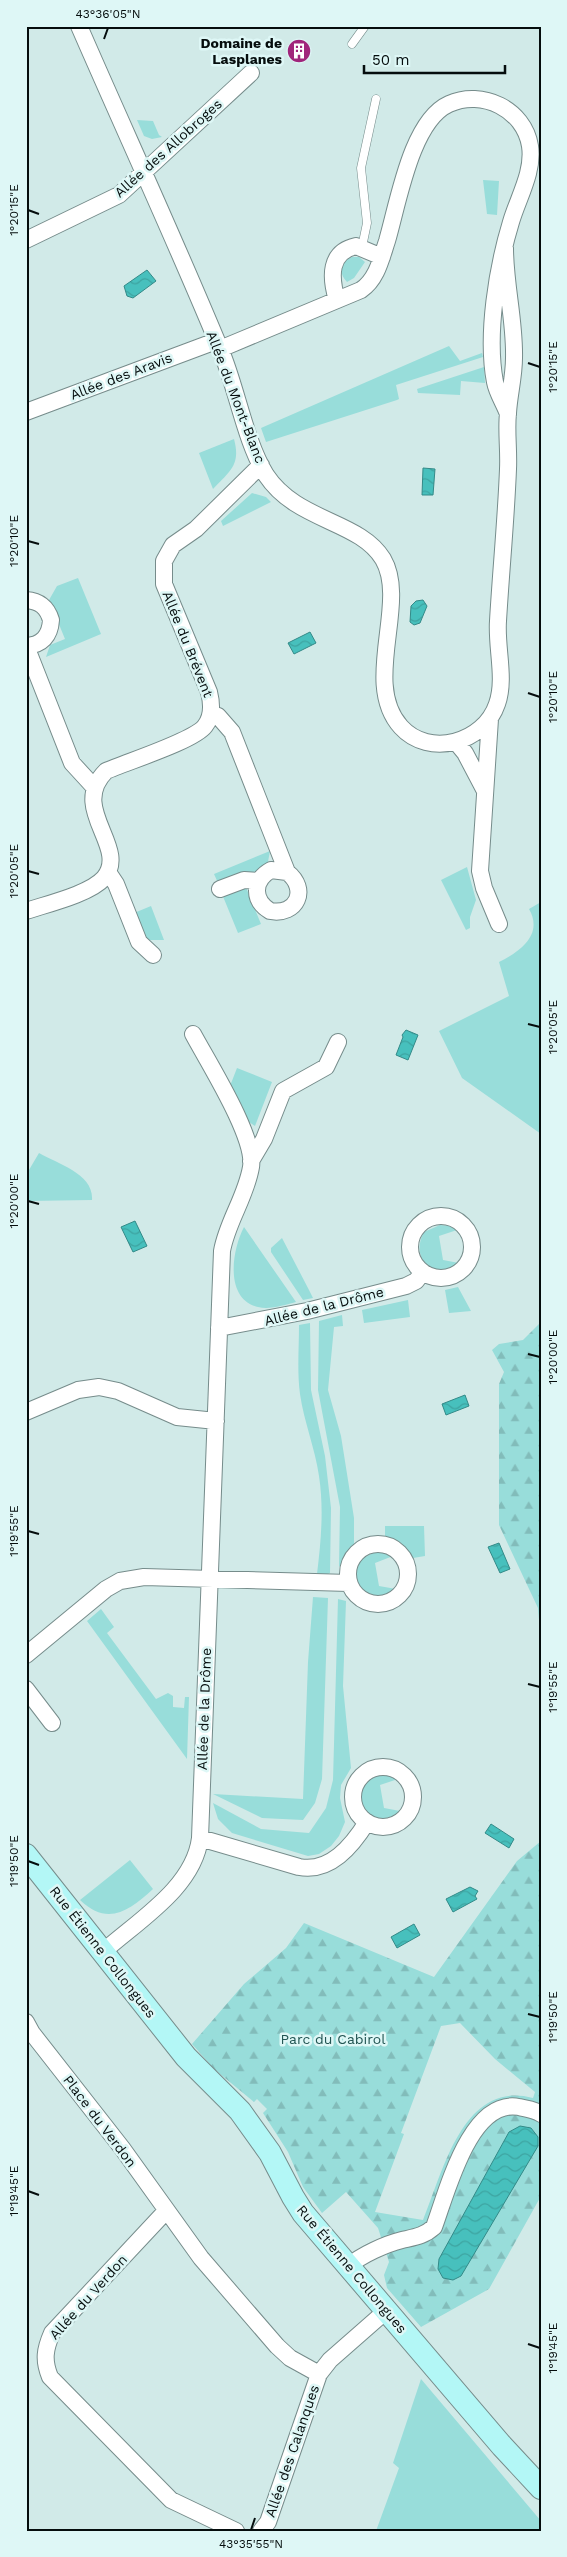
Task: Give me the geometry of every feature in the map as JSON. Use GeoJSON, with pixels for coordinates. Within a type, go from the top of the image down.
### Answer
{"type":"FeatureCollection","features":[{"type":"Feature","properties":{"kind":"main road","name":"Rue Étienne Collongues"},"geometry":{"type":"LineString","coordinates":[[26,1855],[104,1951],[186,2057],[240,2111],[270,2154],[303,2213],[502,2446],[541,2488]]}},
{"type":"Feature","properties":{"kind":"street","name":"Allée du Mont-Blanc"},"geometry":{"type":"LineString","coordinates":[[79,26],[218,345],[261,465],[273,484],[287,499],[311,514],[359,536],[382,557],[389,574],[390,588],[385,680],[388,708],[395,720],[412,736],[434,743],[456,742],[476,733],[490,719]]}},
{"type":"Feature","properties":{"kind":"street","name":"Allée des Allobroges"},"geometry":{"type":"LineString","coordinates":[[26,240],[119,195],[251,73]]}},
{"type":"Feature","properties":{"kind":"street","name":"Allée du Mont-Blanc"},"geometry":{"type":"LineString","coordinates":[[369,284],[382,257],[408,167],[426,124],[442,108],[454,102],[472,98],[496,103],[511,113],[523,128],[530,146],[530,166],[505,248],[506,285],[512,320],[513,380],[508,414],[509,455],[498,625],[500,694],[490,719],[480,871],[484,888],[499,924]]}},
{"type":"Feature","properties":{"kind":"street"},"geometry":{"type":"LineString","coordinates":[[337,300],[332,278],[335,260],[345,249],[362,247],[382,257]]}},
{"type":"Feature","properties":{"kind":"street","name":"Allée des Aravis"},"geometry":{"type":"LineString","coordinates":[[26,412],[218,345],[337,300],[369,284]]}},
{"type":"Feature","properties":{"kind":"street","name":"Allée du Brévent"},"geometry":{"type":"LineString","coordinates":[[94,787],[106,771],[197,734],[206,725],[211,714],[209,692],[164,584],[164,561],[173,546],[196,529],[261,465]]}},
{"type":"Feature","properties":{"kind":"street"},"geometry":{"type":"LineString","coordinates":[[26,600],[37,602],[44,606],[51,620],[47,636],[42,642],[26,646],[72,763],[94,787],[94,811],[110,854],[108,872],[99,882],[84,890],[26,911]]}},
{"type":"Feature","properties":{"kind":"street","name":"Allée du Brévent"},"geometry":{"type":"LineString","coordinates":[[211,714],[218,716],[232,732],[288,872],[294,877],[299,892],[297,900],[286,911],[278,913],[264,907],[256,895],[259,880]]}},
{"type":"Feature","properties":{"kind":"street"},"geometry":{"type":"LineString","coordinates":[[456,742],[465,753],[485,792]]}},
{"type":"Feature","properties":{"kind":"street"},"geometry":{"type":"LineString","coordinates":[[220,889],[244,880],[259,880],[271,870],[288,872]]}},
{"type":"Feature","properties":{"kind":"street"},"geometry":{"type":"LineString","coordinates":[[108,872],[116,884],[139,942],[153,955]]}},
{"type":"Feature","properties":{"kind":"street","name":"Allée de la Drôme"},"geometry":{"type":"LineString","coordinates":[[193,1034],[246,1136],[252,1161]]}},
{"type":"Feature","properties":{"kind":"street","name":"Allée de la Drôme"},"geometry":{"type":"LineString","coordinates":[[104,1951],[150,1912],[186,1877],[194,1863],[200,1838],[219,1328],[224,1242],[249,1175],[252,1161],[264,1139],[283,1091],[326,1067],[338,1042]]}},
{"type":"Feature","properties":{"kind":"street","name":"Allée de la Drôme"},"geometry":{"type":"LineString","coordinates":[[219,1328],[307,1311],[406,1286],[416,1281],[423,1272]]}},
{"type":"Feature","properties":{"kind":"street"},"geometry":{"type":"LineString","coordinates":[[26,1412],[78,1390],[99,1387],[118,1392],[177,1417],[216,1421]]}},
{"type":"Feature","properties":{"kind":"street"},"geometry":{"type":"LineString","coordinates":[[26,1655],[106,1589],[120,1581],[144,1577],[349,1582]]}},
{"type":"Feature","properties":{"kind":"street"},"geometry":{"type":"LineString","coordinates":[[26,1689],[52,1723]]}},
{"type":"Feature","properties":{"kind":"street"},"geometry":{"type":"LineString","coordinates":[[200,1838],[299,1867],[314,1868],[330,1862],[344,1852],[367,1822]]}},
{"type":"Feature","properties":{"kind":"street","name":"Place du Verdon"},"geometry":{"type":"LineString","coordinates":[[28,2031],[122,2148],[166,2211]]}},
{"type":"Feature","properties":{"kind":"street"},"geometry":{"type":"LineString","coordinates":[[349,2266],[355,2260],[394,2243],[427,2233],[434,2227],[477,2125],[494,2110],[512,2106],[536,2111],[541,2114]]}},
{"type":"Feature","properties":{"kind":"street"},"geometry":{"type":"LineString","coordinates":[[166,2211],[201,2258],[277,2346],[290,2358],[319,2374]]}},
{"type":"Feature","properties":{"kind":"street","name":"Allée du Verdon"},"geometry":{"type":"LineString","coordinates":[[166,2211],[52,2333],[44,2356],[46,2366],[50,2377],[171,2500],[236,2531]]}},
{"type":"Feature","properties":{"kind":"street","name":"Allée des Calanques"},"geometry":{"type":"LineString","coordinates":[[261,2531],[268,2522],[319,2374],[330,2360],[387,2310]]}},
{"type":"Feature","properties":{"kind":"lane"},"geometry":{"type":"LineString","coordinates":[[352,44],[365,26]]}},
{"type":"Feature","properties":{"kind":"lane"},"geometry":{"type":"LineString","coordinates":[[362,247],[367,223],[361,168],[376,99]]}},
{"type":"Feature","properties":{"kind":"green space"},"geometry":{"type":"Polygon","coordinates":[[[137,120],[153,121],[159,135],[162,137],[152,139],[144,136],[137,120]]]}},
{"type":"Feature","properties":{"kind":"green space"},"geometry":{"type":"Polygon","coordinates":[[[483,180],[499,181],[497,215],[487,214],[483,180]]]}},
{"type":"Feature","properties":{"kind":"green space"},"geometry":{"type":"Polygon","coordinates":[[[352,257],[359,257],[365,262],[354,278],[347,282],[341,271],[345,262],[352,257]]]}},
{"type":"Feature","properties":{"kind":"green space"},"geometry":{"type":"Polygon","coordinates":[[[449,346],[460,361],[482,353],[483,357],[396,385],[399,399],[397,400],[266,442],[261,428],[449,346]]]}},
{"type":"Feature","properties":{"kind":"green space"},"geometry":{"type":"Polygon","coordinates":[[[484,367],[485,383],[461,381],[460,395],[418,393],[417,389],[484,367]]]}},
{"type":"Feature","properties":{"kind":"green space"},"geometry":{"type":"Polygon","coordinates":[[[234,439],[236,455],[233,467],[213,489],[199,453],[234,439]]]}},
{"type":"Feature","properties":{"kind":"green space"},"geometry":{"type":"Polygon","coordinates":[[[252,493],[266,497],[271,502],[223,526],[221,521],[252,493]]]}},
{"type":"Feature","properties":{"kind":"green space"},"geometry":{"type":"Polygon","coordinates":[[[78,578],[101,634],[46,657],[50,645],[65,639],[49,600],[57,586],[78,578]]]}},
{"type":"Feature","properties":{"kind":"green space"},"geometry":{"type":"Polygon","coordinates":[[[270,851],[267,867],[219,885],[214,874],[270,851]]]}},
{"type":"Feature","properties":{"kind":"green space"},"geometry":{"type":"Polygon","coordinates":[[[467,867],[476,900],[470,917],[470,928],[466,930],[441,880],[467,867]]]}},
{"type":"Feature","properties":{"kind":"green space"},"geometry":{"type":"Polygon","coordinates":[[[245,885],[261,924],[238,933],[222,894],[245,885]]]}},
{"type":"Feature","properties":{"kind":"green space"},"geometry":{"type":"Polygon","coordinates":[[[541,902],[541,1134],[462,1078],[439,1031],[509,996],[499,962],[521,948],[527,941],[533,927],[533,918],[529,909],[541,902]]]}},
{"type":"Feature","properties":{"kind":"green space"},"geometry":{"type":"Polygon","coordinates":[[[151,906],[164,940],[145,940],[134,913],[151,906]]]}},
{"type":"Feature","properties":{"kind":"green space"},"geometry":{"type":"Polygon","coordinates":[[[237,1068],[272,1082],[255,1126],[249,1122],[230,1086],[237,1068]]]}},
{"type":"Feature","properties":{"kind":"green space"},"geometry":{"type":"Polygon","coordinates":[[[39,1153],[65,1166],[81,1177],[91,1191],[92,1200],[26,1201],[26,1175],[39,1153]]]}},
{"type":"Feature","properties":{"kind":"green space"},"geometry":{"type":"Polygon","coordinates":[[[440,1225],[449,1226],[457,1230],[439,1236],[443,1260],[459,1263],[441,1270],[433,1269],[427,1265],[422,1259],[420,1251],[420,1242],[424,1232],[440,1225]]]}},
{"type":"Feature","properties":{"kind":"green space"},"geometry":{"type":"Polygon","coordinates":[[[244,1227],[296,1302],[277,1307],[263,1308],[247,1302],[240,1294],[235,1284],[234,1260],[236,1248],[244,1227]]]}},
{"type":"Feature","properties":{"kind":"green space"},"geometry":{"type":"Polygon","coordinates":[[[282,1238],[313,1298],[303,1300],[271,1252],[271,1248],[282,1238]]]}},
{"type":"Feature","properties":{"kind":"green space"},"geometry":{"type":"Polygon","coordinates":[[[458,1287],[471,1311],[449,1313],[445,1290],[458,1287]]]}},
{"type":"Feature","properties":{"kind":"green space"},"geometry":{"type":"Polygon","coordinates":[[[408,1300],[410,1317],[364,1323],[362,1310],[408,1300]]]}},
{"type":"Feature","properties":{"kind":"green space"},"geometry":{"type":"Polygon","coordinates":[[[342,1315],[343,1326],[334,1327],[328,1390],[341,1436],[354,1518],[354,1545],[339,1567],[340,1507],[318,1390],[319,1321],[342,1315]]]}},
{"type":"Feature","properties":{"kind":"green space"},"geometry":{"type":"Polygon","coordinates":[[[541,1322],[541,1644],[538,1608],[499,1525],[499,1384],[504,1372],[492,1350],[499,1344],[523,1340],[541,1322]]]}},
{"type":"Feature","properties":{"kind":"green space"},"geometry":{"type":"Polygon","coordinates":[[[310,1323],[311,1390],[325,1456],[331,1508],[330,1573],[326,1575],[317,1574],[320,1549],[321,1488],[299,1386],[299,1325],[310,1323]]]}},
{"type":"Feature","properties":{"kind":"green space"},"geometry":{"type":"Polygon","coordinates":[[[385,1526],[424,1526],[425,1556],[413,1558],[401,1543],[385,1536],[385,1526]]]}},
{"type":"Feature","properties":{"kind":"green space"},"geometry":{"type":"Polygon","coordinates":[[[377,1551],[386,1552],[393,1556],[375,1563],[379,1586],[396,1589],[377,1596],[371,1595],[361,1588],[355,1575],[361,1559],[377,1551]]]}},
{"type":"Feature","properties":{"kind":"green space"},"geometry":{"type":"Polygon","coordinates":[[[313,1597],[328,1598],[322,1779],[315,1803],[303,1820],[262,1818],[213,1794],[303,1799],[308,1662],[313,1597]]]}},
{"type":"Feature","properties":{"kind":"green space"},"geometry":{"type":"Polygon","coordinates":[[[338,1599],[346,1601],[343,1686],[351,1768],[341,1785],[340,1798],[345,1822],[339,1836],[331,1846],[319,1854],[308,1856],[232,1833],[218,1819],[213,1803],[261,1829],[309,1833],[326,1808],[333,1780],[338,1599]]]}},
{"type":"Feature","properties":{"kind":"green space"},"geometry":{"type":"Polygon","coordinates":[[[101,1609],[114,1627],[107,1633],[156,1699],[168,1693],[173,1696],[173,1707],[184,1708],[185,1697],[189,1697],[187,1759],[87,1621],[101,1609]]]}},
{"type":"Feature","properties":{"kind":"green space"},"geometry":{"type":"Polygon","coordinates":[[[381,1773],[391,1774],[398,1779],[380,1785],[384,1808],[400,1811],[391,1817],[382,1819],[368,1814],[362,1800],[362,1791],[366,1781],[381,1773]]]}},
{"type":"Feature","properties":{"kind":"green space","name":"Parc du Cabirol"},"geometry":{"type":"Polygon","coordinates":[[[541,1841],[541,2196],[489,2289],[421,2327],[387,2288],[384,2275],[389,2262],[378,2228],[346,2192],[322,2213],[303,2187],[288,2152],[263,2113],[267,2109],[257,2099],[254,2102],[214,2069],[192,2044],[244,1984],[286,1948],[304,1923],[434,1977],[517,1861],[541,1841]],[[460,2023],[441,2026],[401,2133],[404,2134],[375,2212],[423,2220],[448,2155],[459,2134],[473,2116],[489,2102],[509,2096],[533,2098],[535,2092],[495,2059],[460,2023]]]}},
{"type":"Feature","properties":{"kind":"green space"},"geometry":{"type":"Polygon","coordinates":[[[130,1860],[153,1889],[144,1897],[127,1909],[109,1914],[100,1913],[80,1900],[130,1860]]]}},
{"type":"Feature","properties":{"kind":"green space"},"geometry":{"type":"Polygon","coordinates":[[[421,2379],[541,2521],[541,2531],[376,2531],[399,2468],[393,2463],[421,2379]]]}},
{"type":"Feature","properties":{"kind":"water"},"geometry":{"type":"Polygon","coordinates":[[[147,270],[156,281],[133,298],[127,296],[124,286],[147,270]]]}},
{"type":"Feature","properties":{"kind":"water"},"geometry":{"type":"Polygon","coordinates":[[[423,468],[435,469],[433,495],[422,495],[423,468]]]}},
{"type":"Feature","properties":{"kind":"water"},"geometry":{"type":"Polygon","coordinates":[[[423,600],[427,606],[420,623],[414,625],[410,622],[411,606],[416,601],[423,600]]]}},
{"type":"Feature","properties":{"kind":"water"},"geometry":{"type":"Polygon","coordinates":[[[310,632],[316,643],[294,654],[288,643],[310,632]]]}},
{"type":"Feature","properties":{"kind":"water"},"geometry":{"type":"Polygon","coordinates":[[[406,1030],[418,1035],[408,1060],[396,1055],[403,1037],[402,1035],[406,1030]]]}},
{"type":"Feature","properties":{"kind":"water"},"geometry":{"type":"Polygon","coordinates":[[[135,1221],[147,1246],[133,1252],[121,1227],[135,1221]]]}},
{"type":"Feature","properties":{"kind":"water"},"geometry":{"type":"Polygon","coordinates":[[[465,1395],[469,1406],[446,1415],[442,1404],[465,1395]]]}},
{"type":"Feature","properties":{"kind":"water"},"geometry":{"type":"Polygon","coordinates":[[[499,1543],[510,1569],[500,1573],[488,1547],[499,1543]]]}},
{"type":"Feature","properties":{"kind":"water"},"geometry":{"type":"Polygon","coordinates":[[[491,1824],[514,1839],[509,1848],[485,1833],[491,1824]]]}},
{"type":"Feature","properties":{"kind":"water"},"geometry":{"type":"Polygon","coordinates":[[[470,1887],[478,1891],[475,1896],[477,1899],[453,1912],[446,1899],[470,1887]]]}},
{"type":"Feature","properties":{"kind":"water"},"geometry":{"type":"Polygon","coordinates":[[[414,1924],[420,1935],[397,1948],[391,1937],[414,1924]]]}},
{"type":"Feature","properties":{"kind":"water"},"geometry":{"type":"Polygon","coordinates":[[[520,2126],[531,2128],[538,2137],[538,2146],[461,2276],[453,2280],[443,2278],[438,2269],[439,2259],[509,2132],[520,2126]]]}},
{"type":"Feature","properties":{"kind":"place","name":"Domaine de Lasplanes"},"geometry":{"type":"Point","coordinates":[299,51]}}]}
